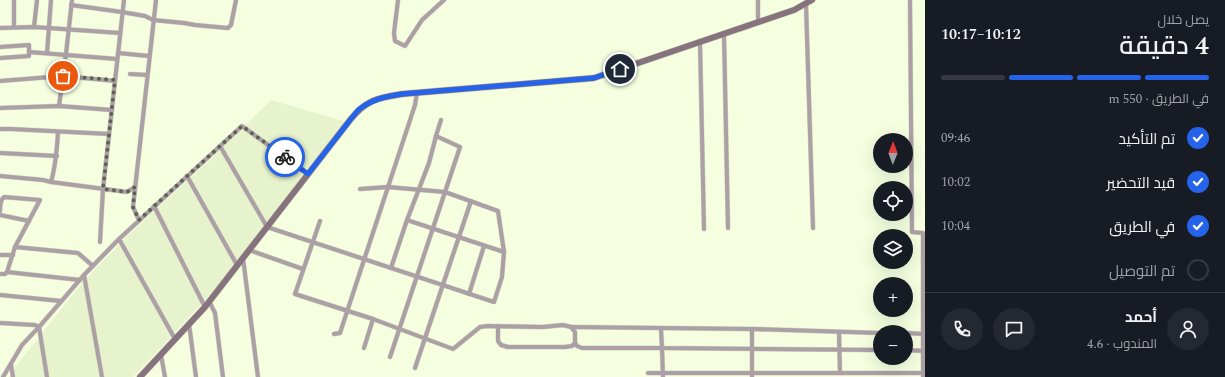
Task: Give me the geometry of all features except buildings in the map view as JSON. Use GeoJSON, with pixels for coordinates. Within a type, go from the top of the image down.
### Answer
{"type":"FeatureCollection","features":[{"type":"Feature","properties":{"kind":"main road"},"geometry":{"type":"LineString","coordinates":[[140,377],[205,307],[358,110],[367,103],[388,96],[594,78],[758,23],[794,10],[812,0]]}},
{"type":"Feature","properties":{"kind":"street"},"geometry":{"type":"LineString","coordinates":[[14,0],[14,27]]}},
{"type":"Feature","properties":{"kind":"street"},"geometry":{"type":"LineString","coordinates":[[34,27],[37,0]]}},
{"type":"Feature","properties":{"kind":"street"},"geometry":{"type":"LineString","coordinates":[[47,53],[51,0]]}},
{"type":"Feature","properties":{"kind":"street"},"geometry":{"type":"LineString","coordinates":[[100,242],[103,189],[124,0]]}},
{"type":"Feature","properties":{"kind":"street"},"geometry":{"type":"LineString","coordinates":[[139,220],[133,207],[156,0]]}},
{"type":"Feature","properties":{"kind":"street"},"geometry":{"type":"LineString","coordinates":[[59,106],[69,30],[71,2],[145,16],[154,20],[184,23],[195,26],[228,28],[231,25],[236,0]]}},
{"type":"Feature","properties":{"kind":"street"},"geometry":{"type":"LineString","coordinates":[[398,0],[394,33],[395,41],[405,46],[422,20],[444,0]]}},
{"type":"Feature","properties":{"kind":"street"},"geometry":{"type":"LineString","coordinates":[[758,0],[758,23]]}},
{"type":"Feature","properties":{"kind":"street"},"geometry":{"type":"LineString","coordinates":[[648,373],[663,375],[840,373],[923,375],[923,233],[912,232],[910,0]]}},
{"type":"Feature","properties":{"kind":"street"},"geometry":{"type":"LineString","coordinates":[[806,4],[813,228]]}},
{"type":"Feature","properties":{"kind":"street"},"geometry":{"type":"LineString","coordinates":[[0,28],[34,27],[120,33]]}},
{"type":"Feature","properties":{"kind":"street"},"geometry":{"type":"LineString","coordinates":[[724,34],[728,228]]}},
{"type":"Feature","properties":{"kind":"street"},"geometry":{"type":"LineString","coordinates":[[700,42],[704,229]]}},
{"type":"Feature","properties":{"kind":"street"},"geometry":{"type":"LineString","coordinates":[[0,47],[29,45],[29,56],[0,58]]}},
{"type":"Feature","properties":{"kind":"street"},"geometry":{"type":"LineString","coordinates":[[29,52],[117,59]]}},
{"type":"Feature","properties":{"kind":"street"},"geometry":{"type":"LineString","coordinates":[[118,53],[149,56]]}},
{"type":"Feature","properties":{"kind":"street"},"geometry":{"type":"LineString","coordinates":[[130,74],[147,75]]}},
{"type":"Feature","properties":{"kind":"street"},"geometry":{"type":"LineString","coordinates":[[0,81],[63,76],[115,80]]}},
{"type":"Feature","properties":{"kind":"street"},"geometry":{"type":"LineString","coordinates":[[334,334],[340,333],[415,105],[417,93]]}},
{"type":"Feature","properties":{"kind":"street"},"geometry":{"type":"LineString","coordinates":[[0,108],[59,106],[112,110]]}},
{"type":"Feature","properties":{"kind":"street"},"geometry":{"type":"LineString","coordinates":[[391,268],[407,220],[429,163],[441,120]]}},
{"type":"Feature","properties":{"kind":"street"},"geometry":{"type":"LineString","coordinates":[[3,377],[22,345],[84,275],[139,220],[242,126],[308,174]]}},
{"type":"Feature","properties":{"kind":"street"},"geometry":{"type":"LineString","coordinates":[[0,129],[109,134]]}},
{"type":"Feature","properties":{"kind":"street"},"geometry":{"type":"LineString","coordinates":[[51,182],[57,156],[58,132]]}},
{"type":"Feature","properties":{"kind":"street"},"geometry":{"type":"LineString","coordinates":[[390,357],[460,147],[436,136]]}},
{"type":"Feature","properties":{"kind":"street"},"geometry":{"type":"LineString","coordinates":[[220,146],[267,227],[494,302],[502,277],[504,252],[498,210],[445,192],[388,187],[360,189]]}},
{"type":"Feature","properties":{"kind":"street"},"geometry":{"type":"LineString","coordinates":[[0,153],[57,156]]}},
{"type":"Feature","properties":{"kind":"street"},"geometry":{"type":"LineString","coordinates":[[0,176],[43,180],[127,192],[135,187]]}},
{"type":"Feature","properties":{"kind":"street"},"geometry":{"type":"LineString","coordinates":[[187,176],[237,265]]}},
{"type":"Feature","properties":{"kind":"street"},"geometry":{"type":"LineString","coordinates":[[0,211],[0,202],[4,197],[40,200],[15,247],[7,272]]}},
{"type":"Feature","properties":{"kind":"street"},"geometry":{"type":"LineString","coordinates":[[415,368],[471,201]]}},
{"type":"Feature","properties":{"kind":"street"},"geometry":{"type":"LineString","coordinates":[[154,206],[205,307]]}},
{"type":"Feature","properties":{"kind":"street"},"geometry":{"type":"LineString","coordinates":[[0,215],[29,221]]}},
{"type":"Feature","properties":{"kind":"street"},"geometry":{"type":"LineString","coordinates":[[407,220],[504,252]]}},
{"type":"Feature","properties":{"kind":"street"},"geometry":{"type":"LineString","coordinates":[[320,221],[295,294],[373,319],[453,349],[480,328],[487,326],[542,327],[563,325],[571,328],[752,329],[873,333]]}},
{"type":"Feature","properties":{"kind":"street"},"geometry":{"type":"LineString","coordinates":[[119,239],[176,339]]}},
{"type":"Feature","properties":{"kind":"street"},"geometry":{"type":"LineString","coordinates":[[469,294],[484,246]]}},
{"type":"Feature","properties":{"kind":"street"},"geometry":{"type":"LineString","coordinates":[[15,247],[78,253],[93,266]]}},
{"type":"Feature","properties":{"kind":"street"},"geometry":{"type":"LineString","coordinates":[[249,250],[303,269]]}},
{"type":"Feature","properties":{"kind":"street"},"geometry":{"type":"LineString","coordinates":[[0,255],[13,255]]}},
{"type":"Feature","properties":{"kind":"street"},"geometry":{"type":"LineString","coordinates":[[243,257],[258,377]]}},
{"type":"Feature","properties":{"kind":"street"},"geometry":{"type":"LineString","coordinates":[[0,274],[5,274],[7,272],[80,280]]}},
{"type":"Feature","properties":{"kind":"street"},"geometry":{"type":"LineString","coordinates":[[84,275],[102,377]]}},
{"type":"Feature","properties":{"kind":"street"},"geometry":{"type":"LineString","coordinates":[[0,295],[61,301]]}},
{"type":"Feature","properties":{"kind":"street"},"geometry":{"type":"LineString","coordinates":[[209,302],[215,313],[223,377]]}},
{"type":"Feature","properties":{"kind":"street"},"geometry":{"type":"LineString","coordinates":[[364,348],[373,319]]}},
{"type":"Feature","properties":{"kind":"street"},"geometry":{"type":"LineString","coordinates":[[0,323],[35,325],[39,327]]}},
{"type":"Feature","properties":{"kind":"street"},"geometry":{"type":"LineString","coordinates":[[189,324],[196,377]]}},
{"type":"Feature","properties":{"kind":"street"},"geometry":{"type":"LineString","coordinates":[[498,326],[498,341],[501,345],[508,347],[564,347],[572,346],[575,343]]}},
{"type":"Feature","properties":{"kind":"street"},"geometry":{"type":"LineString","coordinates":[[39,327],[48,377]]}},
{"type":"Feature","properties":{"kind":"street"},"geometry":{"type":"LineString","coordinates":[[571,328],[575,332],[575,343],[577,346],[582,348],[873,350]]}},
{"type":"Feature","properties":{"kind":"street"},"geometry":{"type":"LineString","coordinates":[[661,329],[663,375]]}},
{"type":"Feature","properties":{"kind":"street"},"geometry":{"type":"LineString","coordinates":[[752,329],[752,375]]}},
{"type":"Feature","properties":{"kind":"street"},"geometry":{"type":"LineString","coordinates":[[839,332],[840,373]]}},
{"type":"Feature","properties":{"kind":"street"},"geometry":{"type":"LineString","coordinates":[[913,333],[924,334]]}},
{"type":"Feature","properties":{"kind":"street"},"geometry":{"type":"LineString","coordinates":[[913,350],[924,351]]}},
{"type":"Feature","properties":{"kind":"street"},"geometry":{"type":"LineString","coordinates":[[161,355],[165,377]]}},
{"type":"Feature","properties":{"kind":"street"},"geometry":{"type":"LineString","coordinates":[[11,365],[13,377]]}},
{"type":"Feature","properties":{"kind":"street"},"geometry":{"type":"LineString","coordinates":[[0,370],[7,370]]}},
{"type":"Feature","properties":{"kind":"shaded area"},"geometry":{"type":"Polygon","coordinates":[[[271,100],[347,122],[322,156],[217,287],[168,340],[133,377],[9,377],[16,366],[82,283],[125,238],[210,160],[271,100]]]}},
{"type":"Feature","properties":{"kind":"way so far"},"geometry":{"type":"LineString","coordinates":[[63,76],[115,80],[103,189],[127,192],[135,187],[133,207],[139,220],[242,126],[285,157]]}},
{"type":"Feature","properties":{"kind":"route"},"geometry":{"type":"LineString","coordinates":[[285,157],[308,174],[358,110],[367,103],[376,99],[402,94],[594,78],[620,69]]}}]}
